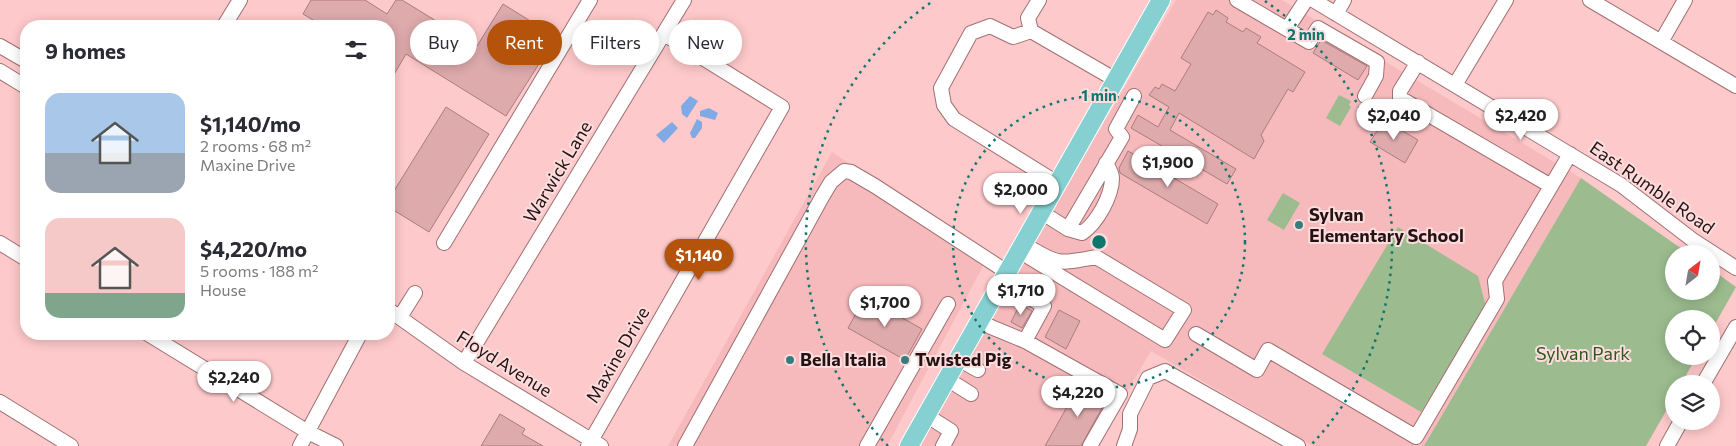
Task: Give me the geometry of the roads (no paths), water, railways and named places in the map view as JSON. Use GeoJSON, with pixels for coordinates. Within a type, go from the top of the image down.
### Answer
{"type":"FeatureCollection","features":[{"type":"Feature","properties":{"kind":"main road"},"geometry":{"type":"LineString","coordinates":[[909,446],[1161,0]]}},
{"type":"Feature","properties":{"kind":"street"},"geometry":{"type":"LineString","coordinates":[[228,20],[240,0]]}},
{"type":"Feature","properties":{"kind":"street"},"geometry":{"type":"LineString","coordinates":[[444,243],[590,0]]}},
{"type":"Feature","properties":{"kind":"street","name":"Warwick Lane"},"geometry":{"type":"LineString","coordinates":[[464,363],[684,0]]}},
{"type":"Feature","properties":{"kind":"street"},"geometry":{"type":"LineString","coordinates":[[1031,32],[1028,18],[1039,0]]}},
{"type":"Feature","properties":{"kind":"street"},"geometry":{"type":"LineString","coordinates":[[1237,0],[1309,42],[1318,28],[1377,62]]}},
{"type":"Feature","properties":{"kind":"street"},"geometry":{"type":"LineString","coordinates":[[1287,29],[1306,0]]}},
{"type":"Feature","properties":{"kind":"street","name":"East Rumble Road"},"geometry":{"type":"LineString","coordinates":[[1313,0],[1621,185],[1694,241],[1736,268]]}},
{"type":"Feature","properties":{"kind":"street"},"geometry":{"type":"LineString","coordinates":[[1336,14],[1344,0]]}},
{"type":"Feature","properties":{"kind":"street"},"geometry":{"type":"LineString","coordinates":[[1455,85],[1506,0]]}},
{"type":"Feature","properties":{"kind":"street"},"geometry":{"type":"LineString","coordinates":[[1590,0],[1736,86]]}},
{"type":"Feature","properties":{"kind":"street"},"geometry":{"type":"LineString","coordinates":[[1660,42],[1685,0]]}},
{"type":"Feature","properties":{"kind":"street"},"geometry":{"type":"LineString","coordinates":[[1057,183],[954,119],[944,105],[941,88],[971,33],[990,26],[1013,37],[1031,32],[1116,80]]}},
{"type":"Feature","properties":{"kind":"street","name":"Maxine Drive"},"geometry":{"type":"LineString","coordinates":[[593,444],[782,107],[664,34]]}},
{"type":"Feature","properties":{"kind":"street"},"geometry":{"type":"LineString","coordinates":[[1365,96],[1376,76],[1377,62],[1386,44]]}},
{"type":"Feature","properties":{"kind":"street"},"geometry":{"type":"LineString","coordinates":[[0,46],[20,58]]}},
{"type":"Feature","properties":{"kind":"street"},"geometry":{"type":"LineString","coordinates":[[1418,62],[1400,91],[1400,98],[1551,186]]}},
{"type":"Feature","properties":{"kind":"street"},"geometry":{"type":"LineString","coordinates":[[0,71],[20,83]]}},
{"type":"Feature","properties":{"kind":"street"},"geometry":{"type":"LineString","coordinates":[[1068,229],[1122,137],[1116,129],[1134,96]]}},
{"type":"Feature","properties":{"kind":"street"},"geometry":{"type":"LineString","coordinates":[[1196,334],[1257,370],[1268,350],[1416,437],[1497,300],[1495,280],[1570,154]]}},
{"type":"Feature","properties":{"kind":"street"},"geometry":{"type":"LineString","coordinates":[[1041,212],[1068,229],[1082,233],[1090,227],[1109,194],[1112,176],[1106,163]]}},
{"type":"Feature","properties":{"kind":"street"},"geometry":{"type":"LineString","coordinates":[[686,446],[822,196],[831,182],[844,171],[851,172],[875,186],[1044,306],[1025,341]]}},
{"type":"Feature","properties":{"kind":"street"},"geometry":{"type":"LineString","coordinates":[[0,243],[20,255]]}},
{"type":"Feature","properties":{"kind":"street"},"geometry":{"type":"LineString","coordinates":[[1021,248],[1063,264],[1096,257],[1184,310],[1165,340],[1021,248]]}},
{"type":"Feature","properties":{"kind":"street"},"geometry":{"type":"LineString","coordinates":[[395,313],[415,293]]}},
{"type":"Feature","properties":{"kind":"street"},"geometry":{"type":"LineString","coordinates":[[867,446],[948,304]]}},
{"type":"Feature","properties":{"kind":"street","name":"Floyd Avenue"},"geometry":{"type":"LineString","coordinates":[[395,313],[464,363],[593,444]]}},
{"type":"Feature","properties":{"kind":"street"},"geometry":{"type":"LineString","coordinates":[[979,322],[1025,341],[1120,394],[1090,446]]}},
{"type":"Feature","properties":{"kind":"street"},"geometry":{"type":"LineString","coordinates":[[1708,375],[1736,327]]}},
{"type":"Feature","properties":{"kind":"street"},"geometry":{"type":"LineString","coordinates":[[158,340],[308,432],[336,446]]}},
{"type":"Feature","properties":{"kind":"street"},"geometry":{"type":"LineString","coordinates":[[300,446],[357,340]]}},
{"type":"Feature","properties":{"kind":"street"},"geometry":{"type":"LineString","coordinates":[[958,358],[978,370]]}},
{"type":"Feature","properties":{"kind":"street"},"geometry":{"type":"LineString","coordinates":[[1124,446],[1130,429],[1130,414],[1148,378],[1165,371],[1298,446]]}},
{"type":"Feature","properties":{"kind":"street"},"geometry":{"type":"LineString","coordinates":[[946,379],[971,394]]}},
{"type":"Feature","properties":{"kind":"street"},"geometry":{"type":"LineString","coordinates":[[0,402],[51,441],[71,446]]}},
{"type":"Feature","properties":{"kind":"street"},"geometry":{"type":"LineString","coordinates":[[926,415],[951,431],[942,446]]}},
{"type":"Feature","properties":{"kind":"street"},"geometry":{"type":"LineString","coordinates":[[1667,446],[1676,430]]}},
{"type":"Feature","properties":{"kind":"water"},"geometry":{"type":"Polygon","coordinates":[[[690,96],[698,101],[687,118],[682,114],[681,106],[690,96]]]}},
{"type":"Feature","properties":{"kind":"water"},"geometry":{"type":"Polygon","coordinates":[[[709,108],[718,113],[715,120],[700,116],[700,111],[709,108]]]}},
{"type":"Feature","properties":{"kind":"water"},"geometry":{"type":"Polygon","coordinates":[[[697,119],[702,122],[702,128],[695,138],[692,138],[690,133],[697,119]]]}},
{"type":"Feature","properties":{"kind":"water"},"geometry":{"type":"Polygon","coordinates":[[[672,122],[678,128],[664,143],[656,135],[672,122]]]}},
{"type":"Feature","properties":{"kind":"place","name":"Sylvan Elementary School"},"geometry":{"type":"Point","coordinates":[1299,225]}},
{"type":"Feature","properties":{"kind":"place","name":"Bella Italia"},"geometry":{"type":"Point","coordinates":[790,360]}},
{"type":"Feature","properties":{"kind":"place","name":"Twisted Pig"},"geometry":{"type":"Point","coordinates":[905,360]}},
{"type":"Feature","properties":{"kind":"park label","name":"Sylvan Park"},"geometry":{"type":"Point","coordinates":[1583,354]}}]}
